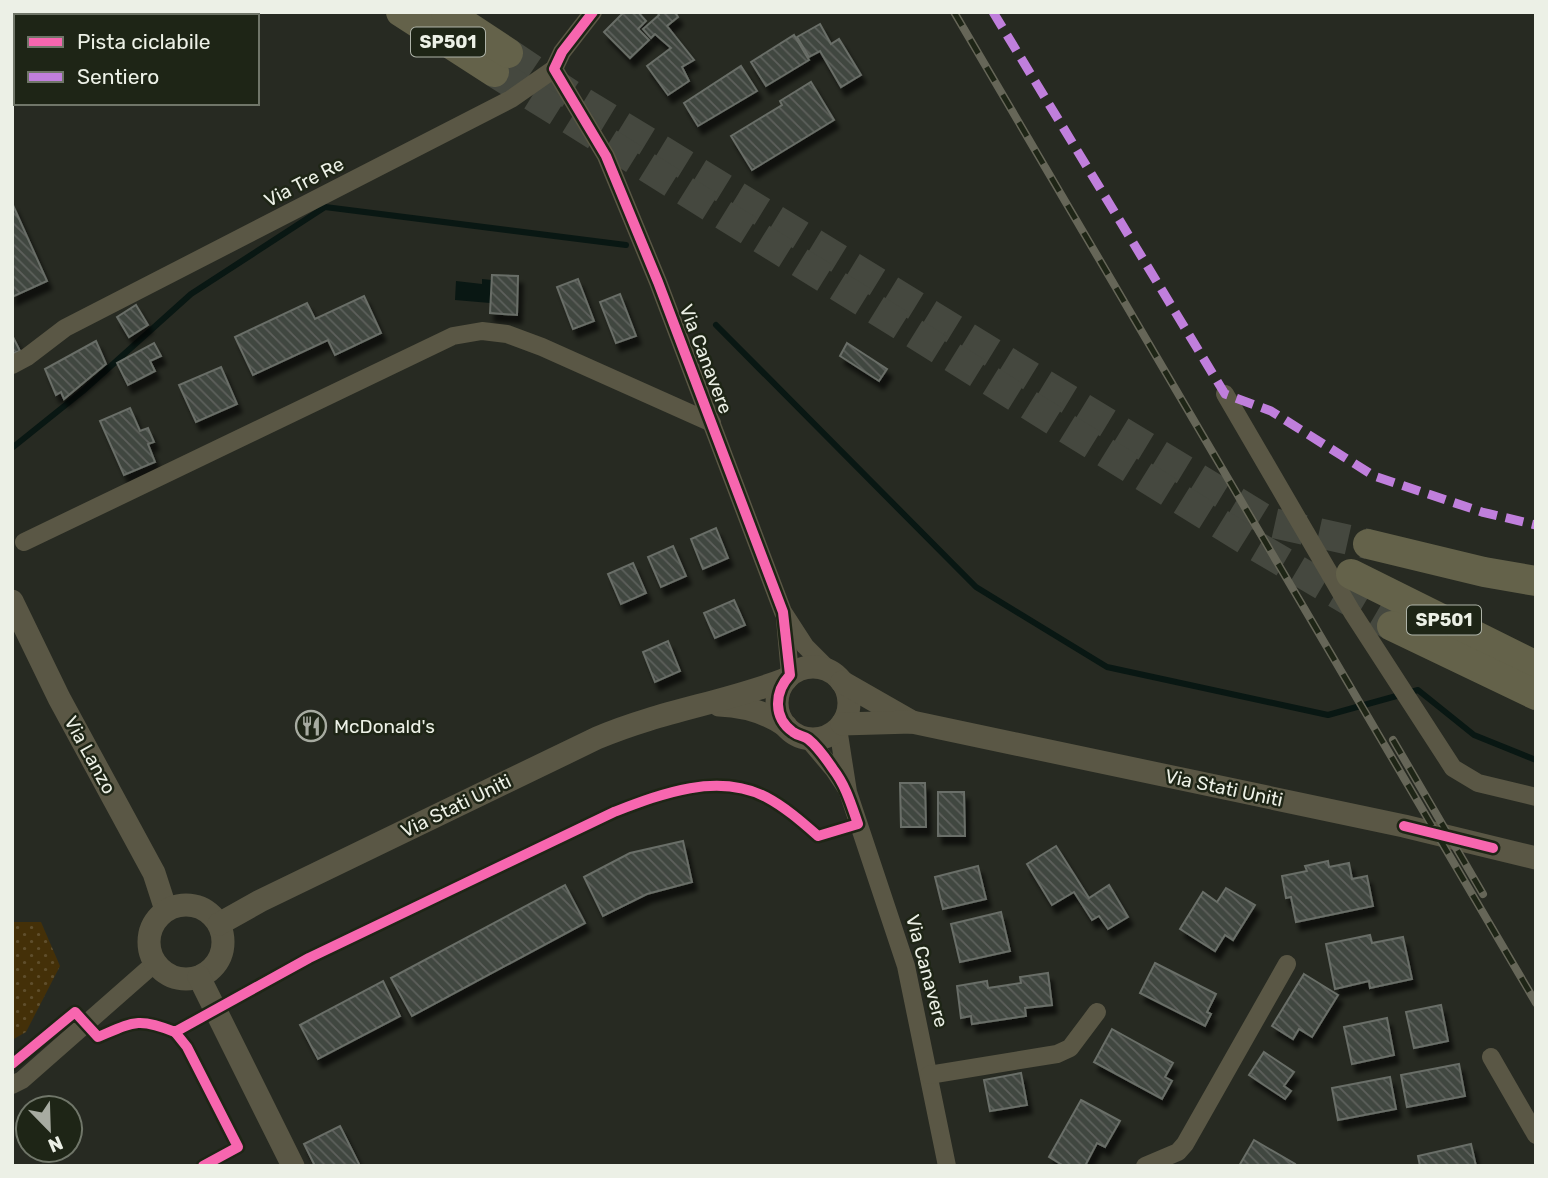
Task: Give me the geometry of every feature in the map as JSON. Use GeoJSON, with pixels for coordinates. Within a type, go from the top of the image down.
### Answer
{"type":"FeatureCollection","features":[{"type":"Feature","properties":{"kind":"highway","name":"SP501"},"geometry":{"type":"LineString","coordinates":[[401,12],[501,63],[446,12]]}},
{"type":"Feature","properties":{"kind":"highway"},"geometry":{"type":"LineString","coordinates":[[1368,544],[1484,572],[1536,581]]}},
{"type":"Feature","properties":{"kind":"highway","name":"SP501"},"geometry":{"type":"LineString","coordinates":[[1351,574],[1536,666]]}},
{"type":"Feature","properties":{"kind":"highway","name":"SP501"},"geometry":{"type":"LineString","coordinates":[[1392,626],[1536,695]]}},
{"type":"Feature","properties":{"kind":"street","name":"Via Tre Re"},"geometry":{"type":"LineString","coordinates":[[12,365],[65,328],[511,99],[554,69],[562,51],[593,12]]}},
{"type":"Feature","properties":{"kind":"street","name":"Via Canavere"},"geometry":{"type":"LineString","coordinates":[[554,69],[606,156],[658,282],[783,612],[805,646],[836,676]]}},
{"type":"Feature","properties":{"kind":"street"},"geometry":{"type":"LineString","coordinates":[[24,542],[453,336],[482,331],[507,334],[712,423]]}},
{"type":"Feature","properties":{"kind":"street"},"geometry":{"type":"LineString","coordinates":[[1225,394],[1353,612],[1454,768],[1478,783],[1536,797]]}},
{"type":"Feature","properties":{"kind":"street","name":"Via Lanzo"},"geometry":{"type":"LineString","coordinates":[[12,601],[59,698],[154,873],[166,910]]}},
{"type":"Feature","properties":{"kind":"street","name":"Via Canavere"},"geometry":{"type":"LineString","coordinates":[[783,612],[788,677]]}},
{"type":"Feature","properties":{"kind":"street"},"geometry":{"type":"LineString","coordinates":[[819,667],[836,676],[847,692],[849,703],[847,715],[840,726],[826,736],[807,738],[799,736],[786,726],[780,717],[778,697],[788,677],[807,668],[819,667]]}},
{"type":"Feature","properties":{"kind":"street","name":"Via Stati Uniti"},"geometry":{"type":"LineString","coordinates":[[836,676],[912,723]]}},
{"type":"Feature","properties":{"kind":"street","name":"Via Stati Uniti"},"geometry":{"type":"LineString","coordinates":[[219,924],[272,895],[597,738],[651,717],[753,692],[788,677]]}},
{"type":"Feature","properties":{"kind":"street","name":"Via Stati Uniti"},"geometry":{"type":"LineString","coordinates":[[699,704],[745,708],[769,714],[786,726]]}},
{"type":"Feature","properties":{"kind":"street","name":"Via Stati Uniti"},"geometry":{"type":"LineString","coordinates":[[840,726],[912,723],[1390,823],[1536,858]]}},
{"type":"Feature","properties":{"kind":"street","name":"Via Canavere"},"geometry":{"type":"LineString","coordinates":[[840,726],[848,792],[906,966],[947,1166]]}},
{"type":"Feature","properties":{"kind":"street","name":"Via Canavere"},"geometry":{"type":"LineString","coordinates":[[807,738],[834,770],[848,792]]}},
{"type":"Feature","properties":{"kind":"street"},"geometry":{"type":"LineString","coordinates":[[186,904],[195,906],[205,909],[219,924],[223,939],[221,955],[212,968],[198,977],[189,979],[170,976],[155,963],[149,949],[149,934],[155,920],[166,910],[186,904]]}},
{"type":"Feature","properties":{"kind":"street"},"geometry":{"type":"LineString","coordinates":[[12,1085],[22,1080],[155,963]]}},
{"type":"Feature","properties":{"kind":"street"},"geometry":{"type":"LineString","coordinates":[[1145,1166],[1178,1152],[1185,1144],[1287,964]]}},
{"type":"Feature","properties":{"kind":"street"},"geometry":{"type":"LineString","coordinates":[[198,977],[293,1166]]}},
{"type":"Feature","properties":{"kind":"street"},"geometry":{"type":"LineString","coordinates":[[929,1075],[1057,1054],[1070,1048],[1097,1012]]}},
{"type":"Feature","properties":{"kind":"street"},"geometry":{"type":"LineString","coordinates":[[1491,1057],[1536,1135]]}},
{"type":"Feature","properties":{"kind":"shaded area"},"geometry":{"type":"Polygon","coordinates":[[[482,279],[492,280],[490,303],[455,300],[456,281],[482,284],[482,279]]]}},
{"type":"Feature","properties":{"kind":"shaded area"},"geometry":{"type":"Polygon","coordinates":[[[12,922],[41,922],[60,966],[26,1032],[12,1040],[12,922]]]}},
{"type":"Feature","properties":{"kind":"building"},"geometry":{"type":"Polygon","coordinates":[[[624,12],[638,12],[646,21],[638,29],[649,40],[630,58],[604,32],[624,12]]]}},
{"type":"Feature","properties":{"kind":"building"},"geometry":{"type":"Polygon","coordinates":[[[657,12],[675,12],[678,17],[667,26],[694,60],[682,67],[689,81],[668,95],[647,66],[671,48],[655,34],[651,38],[643,29],[659,15],[657,12]]]}},
{"type":"Feature","properties":{"kind":"building"},"geometry":{"type":"Polygon","coordinates":[[[820,24],[831,44],[839,39],[861,75],[841,87],[820,51],[809,57],[797,37],[820,24]]]}},
{"type":"Feature","properties":{"kind":"building"},"geometry":{"type":"Polygon","coordinates":[[[794,35],[809,60],[766,86],[751,62],[794,35]]]}},
{"type":"Feature","properties":{"kind":"building"},"geometry":{"type":"Polygon","coordinates":[[[741,66],[757,91],[698,126],[684,103],[741,66]]]}},
{"type":"Feature","properties":{"kind":"building"},"geometry":{"type":"Polygon","coordinates":[[[811,82],[834,120],[752,170],[731,136],[782,105],[780,101],[811,82]]]}},
{"type":"Feature","properties":{"kind":"building"},"geometry":{"type":"Polygon","coordinates":[[[12,203],[47,281],[12,297],[12,203]]]}},
{"type":"Feature","properties":{"kind":"building"},"geometry":{"type":"Polygon","coordinates":[[[492,275],[518,276],[517,315],[490,313],[492,275]]]}},
{"type":"Feature","properties":{"kind":"building"},"geometry":{"type":"Polygon","coordinates":[[[578,279],[594,321],[573,329],[557,287],[578,279]]]}},
{"type":"Feature","properties":{"kind":"building"},"geometry":{"type":"Polygon","coordinates":[[[620,294],[636,336],[616,343],[600,302],[620,294]]]}},
{"type":"Feature","properties":{"kind":"building"},"geometry":{"type":"Polygon","coordinates":[[[364,296],[381,333],[335,355],[328,340],[253,375],[235,337],[307,303],[315,319],[364,296]]]}},
{"type":"Feature","properties":{"kind":"building"},"geometry":{"type":"Polygon","coordinates":[[[136,305],[148,325],[129,337],[117,317],[136,305]]]}},
{"type":"Feature","properties":{"kind":"building"},"geometry":{"type":"Polygon","coordinates":[[[12,335],[20,351],[12,354],[12,335]]]}},
{"type":"Feature","properties":{"kind":"building"},"geometry":{"type":"Polygon","coordinates":[[[96,341],[106,364],[64,399],[61,392],[56,395],[45,369],[96,341]]]}},
{"type":"Feature","properties":{"kind":"building"},"geometry":{"type":"Polygon","coordinates":[[[154,343],[161,356],[150,361],[155,371],[128,385],[117,363],[154,343]]]}},
{"type":"Feature","properties":{"kind":"building"},"geometry":{"type":"Polygon","coordinates":[[[847,343],[887,369],[879,381],[840,356],[847,343]]]}},
{"type":"Feature","properties":{"kind":"building"},"geometry":{"type":"Polygon","coordinates":[[[221,367],[237,404],[196,422],[179,385],[221,367]]]}},
{"type":"Feature","properties":{"kind":"building"},"geometry":{"type":"Polygon","coordinates":[[[130,408],[140,431],[148,428],[154,442],[148,444],[155,462],[124,475],[100,421],[130,408]]]}},
{"type":"Feature","properties":{"kind":"building"},"geometry":{"type":"Polygon","coordinates":[[[716,528],[728,558],[703,569],[691,539],[716,528]]]}},
{"type":"Feature","properties":{"kind":"building"},"geometry":{"type":"Polygon","coordinates":[[[673,546],[686,576],[661,587],[648,557],[673,546]]]}},
{"type":"Feature","properties":{"kind":"building"},"geometry":{"type":"Polygon","coordinates":[[[633,563],[646,593],[621,604],[608,574],[633,563]]]}},
{"type":"Feature","properties":{"kind":"building"},"geometry":{"type":"Polygon","coordinates":[[[734,600],[745,625],[715,638],[704,613],[734,600]]]}},
{"type":"Feature","properties":{"kind":"building"},"geometry":{"type":"Polygon","coordinates":[[[668,641],[680,671],[655,682],[643,652],[668,641]]]}},
{"type":"Feature","properties":{"kind":"building"},"geometry":{"type":"Polygon","coordinates":[[[900,783],[925,783],[926,827],[901,827],[900,783]]]}},
{"type":"Feature","properties":{"kind":"building"},"geometry":{"type":"Polygon","coordinates":[[[938,792],[964,792],[965,836],[938,836],[938,792]]]}},
{"type":"Feature","properties":{"kind":"building"},"geometry":{"type":"Polygon","coordinates":[[[683,841],[692,882],[647,894],[603,916],[584,877],[630,853],[683,841]]]}},
{"type":"Feature","properties":{"kind":"building"},"geometry":{"type":"Polygon","coordinates":[[[1056,846],[1089,898],[1109,885],[1128,917],[1108,929],[1099,916],[1092,920],[1074,892],[1052,905],[1027,864],[1056,846]]]}},
{"type":"Feature","properties":{"kind":"building"},"geometry":{"type":"Polygon","coordinates":[[[1328,861],[1329,867],[1349,863],[1352,879],[1367,876],[1373,906],[1296,922],[1291,897],[1286,898],[1282,876],[1307,871],[1305,866],[1328,861]]]}},
{"type":"Feature","properties":{"kind":"building"},"geometry":{"type":"Polygon","coordinates":[[[978,866],[986,899],[943,909],[935,877],[978,866]]]}},
{"type":"Feature","properties":{"kind":"building"},"geometry":{"type":"Polygon","coordinates":[[[565,885],[585,923],[412,1016],[391,978],[565,885]]]}},
{"type":"Feature","properties":{"kind":"building"},"geometry":{"type":"Polygon","coordinates":[[[1226,888],[1255,905],[1233,940],[1225,935],[1215,951],[1180,929],[1203,892],[1217,902],[1226,888]]]}},
{"type":"Feature","properties":{"kind":"building"},"geometry":{"type":"Polygon","coordinates":[[[1001,912],[1010,951],[960,962],[951,924],[1001,912]]]}},
{"type":"Feature","properties":{"kind":"building"},"geometry":{"type":"Polygon","coordinates":[[[1370,935],[1372,943],[1403,937],[1412,979],[1370,988],[1369,981],[1335,989],[1326,944],[1370,935]]]}},
{"type":"Feature","properties":{"kind":"building"},"geometry":{"type":"Polygon","coordinates":[[[1155,963],[1216,994],[1207,1012],[1211,1014],[1205,1026],[1140,993],[1155,963]]]}},
{"type":"Feature","properties":{"kind":"building"},"geometry":{"type":"Polygon","coordinates":[[[1048,973],[1052,1005],[1025,1008],[1026,1016],[972,1024],[971,1016],[961,1018],[957,986],[987,981],[988,988],[1021,983],[1020,977],[1048,973]]]}},
{"type":"Feature","properties":{"kind":"building"},"geometry":{"type":"Polygon","coordinates":[[[1304,974],[1338,995],[1312,1037],[1299,1029],[1293,1039],[1272,1026],[1304,974]]]}},
{"type":"Feature","properties":{"kind":"building"},"geometry":{"type":"Polygon","coordinates":[[[383,981],[400,1016],[318,1059],[300,1025],[383,981]]]}},
{"type":"Feature","properties":{"kind":"building"},"geometry":{"type":"Polygon","coordinates":[[[1441,1005],[1448,1041],[1414,1048],[1406,1012],[1441,1005]]]}},
{"type":"Feature","properties":{"kind":"building"},"geometry":{"type":"Polygon","coordinates":[[[1387,1018],[1394,1055],[1352,1064],[1344,1027],[1387,1018]]]}},
{"type":"Feature","properties":{"kind":"building"},"geometry":{"type":"Polygon","coordinates":[[[1112,1029],[1173,1063],[1165,1077],[1172,1081],[1162,1099],[1094,1062],[1112,1029]]]}},
{"type":"Feature","properties":{"kind":"building"},"geometry":{"type":"Polygon","coordinates":[[[1264,1052],[1294,1072],[1284,1086],[1291,1091],[1285,1099],[1249,1075],[1264,1052]]]}},
{"type":"Feature","properties":{"kind":"building"},"geometry":{"type":"Polygon","coordinates":[[[1459,1064],[1465,1096],[1407,1107],[1401,1075],[1459,1064]]]}},
{"type":"Feature","properties":{"kind":"building"},"geometry":{"type":"Polygon","coordinates":[[[1021,1073],[1027,1105],[990,1111],[984,1080],[1021,1073]]]}},
{"type":"Feature","properties":{"kind":"building"},"geometry":{"type":"Polygon","coordinates":[[[1390,1077],[1396,1109],[1338,1120],[1332,1088],[1390,1077]]]}},
{"type":"Feature","properties":{"kind":"building"},"geometry":{"type":"Polygon","coordinates":[[[1081,1100],[1120,1121],[1105,1147],[1097,1143],[1085,1166],[1064,1166],[1049,1157],[1081,1100]]]}},
{"type":"Feature","properties":{"kind":"building"},"geometry":{"type":"Polygon","coordinates":[[[340,1126],[360,1166],[315,1166],[304,1144],[340,1126]]]}},
{"type":"Feature","properties":{"kind":"building"},"geometry":{"type":"Polygon","coordinates":[[[1254,1140],[1295,1164],[1294,1166],[1239,1166],[1254,1140]]]}},
{"type":"Feature","properties":{"kind":"building"},"geometry":{"type":"Polygon","coordinates":[[[1471,1144],[1476,1166],[1420,1166],[1418,1156],[1471,1144]]]}},
{"type":"Feature","properties":{"kind":"waterway"},"geometry":{"type":"LineString","coordinates":[[12,448],[83,391],[191,294],[325,207],[626,245]]}},
{"type":"Feature","properties":{"kind":"waterway"},"geometry":{"type":"LineString","coordinates":[[716,325],[976,587],[1107,667],[1328,715],[1418,690],[1474,735],[1536,760]]}},
{"type":"Feature","properties":{"kind":"tunnel"},"geometry":{"type":"LineString","coordinates":[[508,53],[571,95],[1269,522],[1368,544]]}},
{"type":"Feature","properties":{"kind":"tunnel"},"geometry":{"type":"LineString","coordinates":[[494,72],[1246,540],[1392,626]]}},
{"type":"Feature","properties":{"kind":"railway"},"geometry":{"type":"LineString","coordinates":[[954,12],[1536,1003]]}},
{"type":"Feature","properties":{"kind":"railway"},"geometry":{"type":"LineString","coordinates":[[1393,740],[1483,894]]}},
{"type":"Feature","properties":{"kind":"marked path"},"geometry":{"type":"LineString","coordinates":[[993,12],[1225,394],[1271,411],[1374,476],[1482,512],[1536,525]]}},
{"type":"Feature","properties":{"kind":"cycle path"},"geometry":{"type":"LineString","coordinates":[[12,1064],[75,1012],[98,1037],[136,1023],[152,1024],[175,1032],[309,958],[614,812],[670,793],[709,786],[747,790],[780,805],[818,836],[858,824],[838,775],[811,742],[793,732],[782,720],[779,697],[790,675],[783,612],[658,282],[606,156],[554,69],[562,52],[593,12]]}},
{"type":"Feature","properties":{"kind":"cycle path"},"geometry":{"type":"LineString","coordinates":[[1404,826],[1493,848]]}},
{"type":"Feature","properties":{"kind":"cycle path"},"geometry":{"type":"LineString","coordinates":[[175,1032],[187,1047],[238,1147],[203,1166]]}},
{"type":"Feature","properties":{"kind":"place","name":"McDonald's"},"geometry":{"type":"Point","coordinates":[311,726]}}]}
